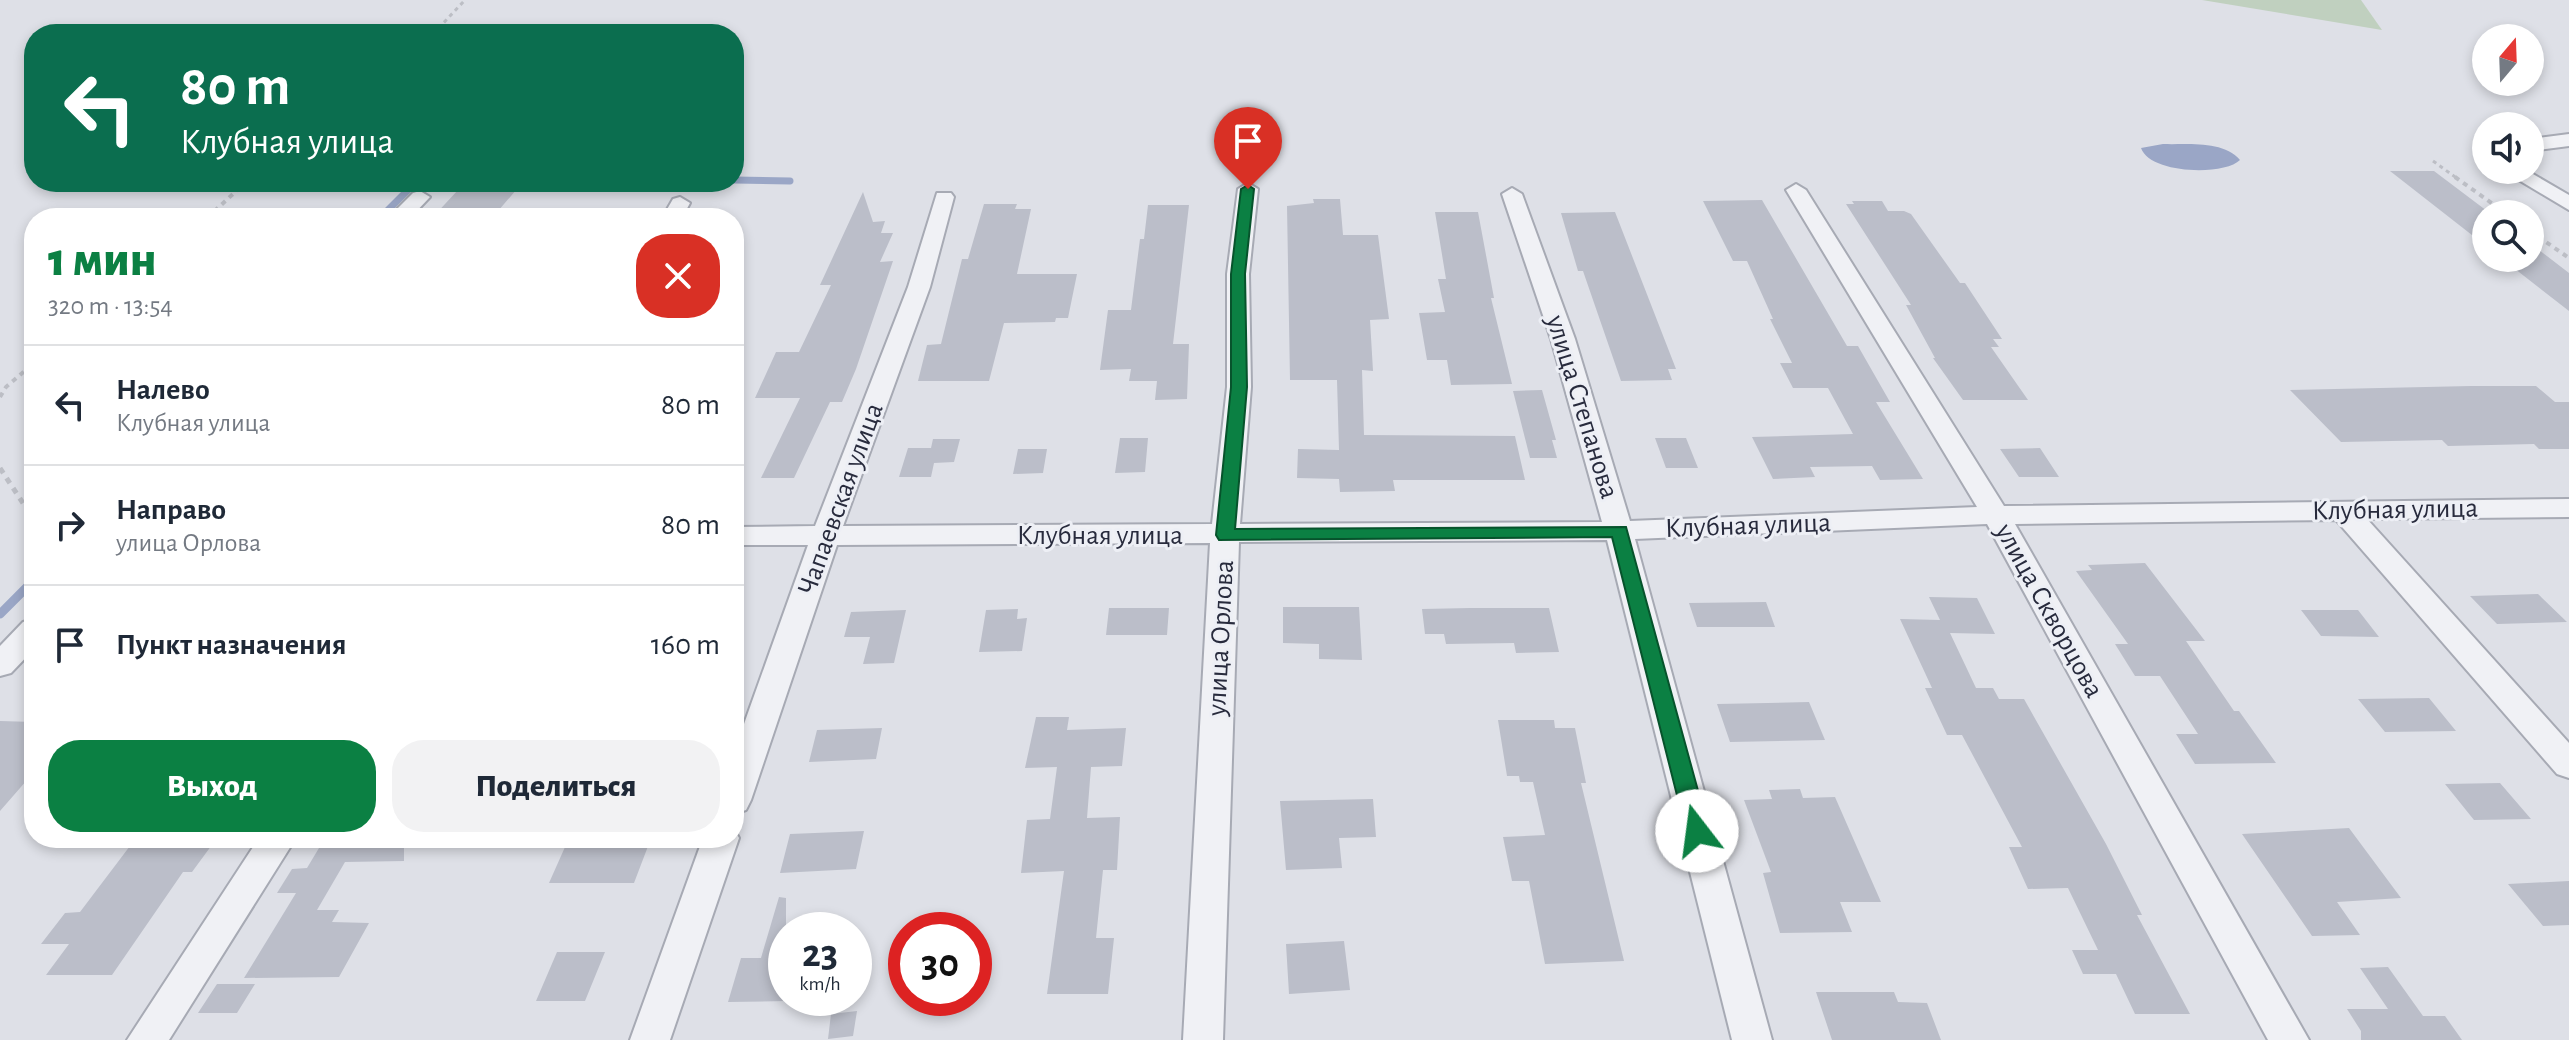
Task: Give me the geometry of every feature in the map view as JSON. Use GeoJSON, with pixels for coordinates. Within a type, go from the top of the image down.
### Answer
{"type":"FeatureCollection","features":[{"type":"Feature","properties":{"kind":"street"},"geometry":{"type":"LineString","coordinates":[[2544,143],[2569,140]]}},
{"type":"Feature","properties":{"kind":"street"},"geometry":{"type":"LineString","coordinates":[[2535,184],[2569,204]]}},
{"type":"Feature","properties":{"kind":"street","name":"улица Орлова"},"geometry":{"type":"LineString","coordinates":[[1203,1040],[1225,535],[1239,387],[1238,274],[1248,189]]}},
{"type":"Feature","properties":{"kind":"street","name":"улица Скворцова"},"geometry":{"type":"LineString","coordinates":[[1796,190],[1996,515],[2289,1040]]}},
{"type":"Feature","properties":{"kind":"street","name":"улица Степанова"},"geometry":{"type":"LineString","coordinates":[[1512,194],[1563,339],[1619,531],[1752,1040]]}},
{"type":"Feature","properties":{"kind":"street"},"geometry":{"type":"LineString","coordinates":[[408,208],[420,197]]}},
{"type":"Feature","properties":{"kind":"street","name":"Чапаевская улица"},"geometry":{"type":"LineString","coordinates":[[744,771],[825,537],[919,287],[944,197]]}},
{"type":"Feature","properties":{"kind":"street","name":"Клубная улица"},"geometry":{"type":"LineString","coordinates":[[744,536],[1619,531],[1996,515],[2569,508]]}},
{"type":"Feature","properties":{"kind":"street"},"geometry":{"type":"LineString","coordinates":[[2343,510],[2569,765]]}},
{"type":"Feature","properties":{"kind":"street"},"geometry":{"type":"LineString","coordinates":[[0,665],[24,640]]}},
{"type":"Feature","properties":{"kind":"street"},"geometry":{"type":"LineString","coordinates":[[147,1040],[272,848]]}},
{"type":"Feature","properties":{"kind":"street"},"geometry":{"type":"LineString","coordinates":[[650,1040],[717,848]]}},
{"type":"Feature","properties":{"kind":"path"},"geometry":{"type":"LineString","coordinates":[[442,24],[465,0]]}},
{"type":"Feature","properties":{"kind":"path"},"geometry":{"type":"LineString","coordinates":[[2433,161],[2487,200]]}},
{"type":"Feature","properties":{"kind":"path"},"geometry":{"type":"LineString","coordinates":[[218,208],[235,192]]}},
{"type":"Feature","properties":{"kind":"path"},"geometry":{"type":"LineString","coordinates":[[2544,241],[2569,258]]}},
{"type":"Feature","properties":{"kind":"path"},"geometry":{"type":"LineString","coordinates":[[0,397],[6,387],[24,372]]}},
{"type":"Feature","properties":{"kind":"path"},"geometry":{"type":"LineString","coordinates":[[0,468],[24,505]]}},
{"type":"Feature","properties":{"kind":"green space"},"geometry":{"type":"Polygon","coordinates":[[[2202,0],[2361,0],[2382,30],[2202,0]]]}},
{"type":"Feature","properties":{"kind":"water"},"geometry":{"type":"Polygon","coordinates":[[[2163,144],[2214,146],[2240,160],[2219,169],[2188,170],[2158,163],[2147,157],[2141,148],[2163,144]]]}},
{"type":"Feature","properties":{"kind":"building"},"geometry":{"type":"Polygon","coordinates":[[[2390,171],[2434,171],[2472,200],[2472,235],[2390,171]]]}},
{"type":"Feature","properties":{"kind":"building"},"geometry":{"type":"Polygon","coordinates":[[[456,192],[514,192],[501,208],[441,208],[456,192]]]}},
{"type":"Feature","properties":{"kind":"building"},"geometry":{"type":"Polygon","coordinates":[[[863,192],[873,222],[885,221],[881,233],[893,233],[880,262],[893,261],[856,369],[842,402],[830,402],[794,478],[761,478],[800,398],[755,398],[776,352],[799,352],[831,285],[820,285],[863,192]]]}},
{"type":"Feature","properties":{"kind":"building"},"geometry":{"type":"Polygon","coordinates":[[[1313,199],[1340,199],[1343,235],[1378,235],[1389,319],[1370,320],[1373,371],[1362,370],[1364,435],[1515,436],[1525,480],[1393,480],[1395,491],[1340,492],[1339,479],[1297,478],[1298,449],[1339,450],[1337,380],[1290,380],[1287,206],[1314,203],[1313,199]]]}},
{"type":"Feature","properties":{"kind":"building"},"geometry":{"type":"Polygon","coordinates":[[[1762,200],[1847,346],[1858,346],[1890,402],[1876,402],[1923,479],[1880,480],[1872,466],[1810,467],[1815,477],[1773,479],[1752,437],[1853,434],[1828,388],[1793,388],[1780,363],[1792,363],[1747,261],[1733,261],[1703,201],[1762,200]]]}},
{"type":"Feature","properties":{"kind":"building"},"geometry":{"type":"Polygon","coordinates":[[[1852,201],[1882,201],[1888,211],[1911,214],[1960,283],[1965,283],[2002,339],[1993,339],[1999,347],[1991,347],[2028,400],[1963,400],[1933,358],[1906,305],[1911,305],[1846,204],[1854,204],[1852,201]]]}},
{"type":"Feature","properties":{"kind":"building"},"geometry":{"type":"Polygon","coordinates":[[[984,204],[1017,204],[1015,209],[1031,209],[1017,274],[1077,274],[1068,318],[1056,318],[1055,322],[1004,323],[989,381],[918,381],[927,345],[941,344],[962,259],[968,259],[984,204]]]}},
{"type":"Feature","properties":{"kind":"building"},"geometry":{"type":"Polygon","coordinates":[[[1148,205],[1189,205],[1173,344],[1189,344],[1187,399],[1155,400],[1157,381],[1129,381],[1131,369],[1100,370],[1108,310],[1131,310],[1140,239],[1144,239],[1148,205]]]}},
{"type":"Feature","properties":{"kind":"building"},"geometry":{"type":"Polygon","coordinates":[[[1435,212],[1478,212],[1494,298],[1491,298],[1512,384],[1451,385],[1447,360],[1427,360],[1419,313],[1445,312],[1438,279],[1446,279],[1435,212]]]}},
{"type":"Feature","properties":{"kind":"building"},"geometry":{"type":"Polygon","coordinates":[[[1615,212],[1676,369],[1668,369],[1672,380],[1621,381],[1583,271],[1578,271],[1561,213],[1615,212]]]}},
{"type":"Feature","properties":{"kind":"building"},"geometry":{"type":"Polygon","coordinates":[[[2544,254],[2569,273],[2569,311],[2519,272],[2544,272],[2544,254]]]}},
{"type":"Feature","properties":{"kind":"building"},"geometry":{"type":"Polygon","coordinates":[[[2536,386],[2555,402],[2569,402],[2569,449],[2539,449],[2534,444],[2448,446],[2442,440],[2341,442],[2290,390],[2536,386]]]}},
{"type":"Feature","properties":{"kind":"building"},"geometry":{"type":"Polygon","coordinates":[[[1542,390],[1556,440],[1552,440],[1557,458],[1530,458],[1513,391],[1542,390]]]}},
{"type":"Feature","properties":{"kind":"building"},"geometry":{"type":"Polygon","coordinates":[[[1120,438],[1148,438],[1145,472],[1115,473],[1120,438]]]}},
{"type":"Feature","properties":{"kind":"building"},"geometry":{"type":"Polygon","coordinates":[[[1655,438],[1686,438],[1698,468],[1666,468],[1655,438]]]}},
{"type":"Feature","properties":{"kind":"building"},"geometry":{"type":"Polygon","coordinates":[[[933,439],[960,439],[954,462],[934,463],[931,477],[899,477],[908,448],[931,448],[933,439]]]}},
{"type":"Feature","properties":{"kind":"building"},"geometry":{"type":"Polygon","coordinates":[[[2040,448],[2059,477],[2019,477],[2000,449],[2040,448]]]}},
{"type":"Feature","properties":{"kind":"building"},"geometry":{"type":"Polygon","coordinates":[[[1018,449],[1047,449],[1043,473],[1013,474],[1018,449]]]}},
{"type":"Feature","properties":{"kind":"building"},"geometry":{"type":"Polygon","coordinates":[[[2145,563],[2205,641],[2186,641],[2234,711],[2239,711],[2276,763],[2195,764],[2176,734],[2198,734],[2160,676],[2135,676],[2115,644],[2128,644],[2076,571],[2092,570],[2088,565],[2145,563]]]}},
{"type":"Feature","properties":{"kind":"building"},"geometry":{"type":"Polygon","coordinates":[[[2538,594],[2567,622],[2497,624],[2470,596],[2538,594]]]}},
{"type":"Feature","properties":{"kind":"building"},"geometry":{"type":"Polygon","coordinates":[[[1929,597],[1977,598],[1995,634],[1950,633],[1976,688],[1993,688],[1999,699],[2024,699],[2106,844],[2142,915],[2137,915],[2190,1014],[2135,1014],[2116,974],[2083,974],[2072,950],[2098,950],[2068,888],[2028,889],[2009,847],[2022,847],[1962,735],[1947,735],[1925,688],[1932,688],[1900,619],[1940,620],[1929,597]]]}},
{"type":"Feature","properties":{"kind":"building"},"geometry":{"type":"Polygon","coordinates":[[[1766,602],[1775,627],[1697,627],[1689,603],[1766,602]]]}},
{"type":"Feature","properties":{"kind":"building"},"geometry":{"type":"Polygon","coordinates":[[[1283,607],[1359,607],[1362,660],[1319,659],[1319,644],[1283,643],[1283,607]]]}},
{"type":"Feature","properties":{"kind":"building"},"geometry":{"type":"Polygon","coordinates":[[[1109,608],[1169,608],[1167,635],[1106,635],[1109,608]]]}},
{"type":"Feature","properties":{"kind":"building"},"geometry":{"type":"Polygon","coordinates":[[[1549,608],[1559,652],[1516,653],[1514,643],[1446,644],[1444,634],[1425,634],[1422,609],[1549,608]]]}},
{"type":"Feature","properties":{"kind":"building"},"geometry":{"type":"Polygon","coordinates":[[[1018,609],[1017,619],[1027,618],[1022,651],[979,652],[986,610],[1018,609]]]}},
{"type":"Feature","properties":{"kind":"building"},"geometry":{"type":"Polygon","coordinates":[[[906,610],[894,663],[863,664],[870,637],[844,637],[851,612],[906,610]]]}},
{"type":"Feature","properties":{"kind":"building"},"geometry":{"type":"Polygon","coordinates":[[[2301,610],[2358,610],[2379,637],[2321,636],[2301,610]]]}},
{"type":"Feature","properties":{"kind":"building"},"geometry":{"type":"Polygon","coordinates":[[[2429,698],[2456,731],[2385,732],[2358,699],[2429,698]]]}},
{"type":"Feature","properties":{"kind":"building"},"geometry":{"type":"Polygon","coordinates":[[[1809,702],[1825,740],[1730,742],[1717,704],[1809,702]]]}},
{"type":"Feature","properties":{"kind":"building"},"geometry":{"type":"Polygon","coordinates":[[[1036,717],[1069,717],[1067,730],[1126,728],[1122,766],[1091,767],[1087,818],[1120,817],[1117,870],[1103,870],[1096,938],[1114,938],[1108,994],[1047,994],[1064,871],[1021,873],[1027,820],[1050,819],[1057,767],[1025,768],[1036,717]]]}},
{"type":"Feature","properties":{"kind":"building"},"geometry":{"type":"Polygon","coordinates":[[[1498,720],[1554,720],[1555,728],[1575,728],[1586,783],[1581,783],[1624,961],[1545,964],[1529,881],[1512,881],[1503,837],[1545,835],[1533,782],[1520,782],[1519,776],[1507,776],[1498,720]]]}},
{"type":"Feature","properties":{"kind":"building"},"geometry":{"type":"Polygon","coordinates":[[[0,721],[24,722],[24,783],[0,811],[0,721]]]}},
{"type":"Feature","properties":{"kind":"building"},"geometry":{"type":"Polygon","coordinates":[[[882,728],[876,759],[809,762],[817,730],[882,728]]]}},
{"type":"Feature","properties":{"kind":"building"},"geometry":{"type":"Polygon","coordinates":[[[2500,783],[2531,819],[2474,820],[2445,784],[2500,783]]]}},
{"type":"Feature","properties":{"kind":"building"},"geometry":{"type":"Polygon","coordinates":[[[1800,789],[1803,798],[1835,797],[1881,902],[1840,902],[1852,932],[1780,933],[1763,873],[1771,872],[1744,800],[1772,799],[1769,790],[1800,789]]]}},
{"type":"Feature","properties":{"kind":"building"},"geometry":{"type":"Polygon","coordinates":[[[1373,799],[1376,837],[1339,838],[1342,868],[1286,870],[1280,801],[1373,799]]]}},
{"type":"Feature","properties":{"kind":"building"},"geometry":{"type":"Polygon","coordinates":[[[2349,828],[2401,898],[2337,902],[2360,935],[2312,936],[2242,834],[2349,828]]]}},
{"type":"Feature","properties":{"kind":"building"},"geometry":{"type":"Polygon","coordinates":[[[864,831],[856,869],[780,873],[790,834],[864,831]]]}},
{"type":"Feature","properties":{"kind":"building"},"geometry":{"type":"Polygon","coordinates":[[[128,848],[210,848],[192,872],[183,872],[112,975],[46,975],[69,944],[41,944],[65,913],[80,912],[128,848]]]}},
{"type":"Feature","properties":{"kind":"building"},"geometry":{"type":"Polygon","coordinates":[[[319,848],[404,848],[404,861],[345,862],[317,910],[339,910],[332,922],[369,923],[339,977],[244,978],[296,893],[277,893],[292,869],[307,868],[319,848]]]}},
{"type":"Feature","properties":{"kind":"building"},"geometry":{"type":"Polygon","coordinates":[[[565,848],[647,848],[634,883],[549,883],[565,848]]]}},
{"type":"Feature","properties":{"kind":"building"},"geometry":{"type":"Polygon","coordinates":[[[2569,881],[2569,925],[2543,926],[2508,884],[2569,881]]]}},
{"type":"Feature","properties":{"kind":"building"},"geometry":{"type":"Polygon","coordinates":[[[779,897],[786,898],[786,912],[775,912],[779,897]]]}},
{"type":"Feature","properties":{"kind":"building"},"geometry":{"type":"Polygon","coordinates":[[[768,934],[768,1001],[728,1002],[741,958],[761,958],[768,934]]]}},
{"type":"Feature","properties":{"kind":"building"},"geometry":{"type":"Polygon","coordinates":[[[1344,941],[1350,990],[1289,994],[1286,944],[1344,941]]]}},
{"type":"Feature","properties":{"kind":"building"},"geometry":{"type":"Polygon","coordinates":[[[557,952],[605,952],[585,1001],[536,1001],[557,952]]]}},
{"type":"Feature","properties":{"kind":"building"},"geometry":{"type":"Polygon","coordinates":[[[2388,967],[2423,1016],[2445,1016],[2462,1040],[2361,1040],[2361,1031],[2347,1009],[2388,1009],[2360,968],[2388,967]]]}},
{"type":"Feature","properties":{"kind":"building"},"geometry":{"type":"Polygon","coordinates":[[[217,984],[255,984],[237,1013],[198,1013],[217,984]]]}},
{"type":"Feature","properties":{"kind":"building"},"geometry":{"type":"Polygon","coordinates":[[[1816,992],[1894,992],[1898,1002],[1927,1003],[1941,1040],[1832,1040],[1816,992]]]}},
{"type":"Feature","properties":{"kind":"building"},"geometry":{"type":"Polygon","coordinates":[[[831,1016],[856,1016],[853,1036],[828,1039],[831,1016]]]}},
{"type":"Feature","properties":{"kind":"waterway"},"geometry":{"type":"LineString","coordinates":[[744,180],[790,181]]}},
{"type":"Feature","properties":{"kind":"waterway"},"geometry":{"type":"LineString","coordinates":[[390,208],[406,192]]}},
{"type":"Feature","properties":{"kind":"waterway"},"geometry":{"type":"LineString","coordinates":[[0,614],[24,590]]}},
{"type":"Feature","properties":{"kind":"route"},"geometry":{"type":"LineString","coordinates":[[1248,189],[1238,274],[1239,387],[1225,535],[1619,531],[1697,831]]}}]}
